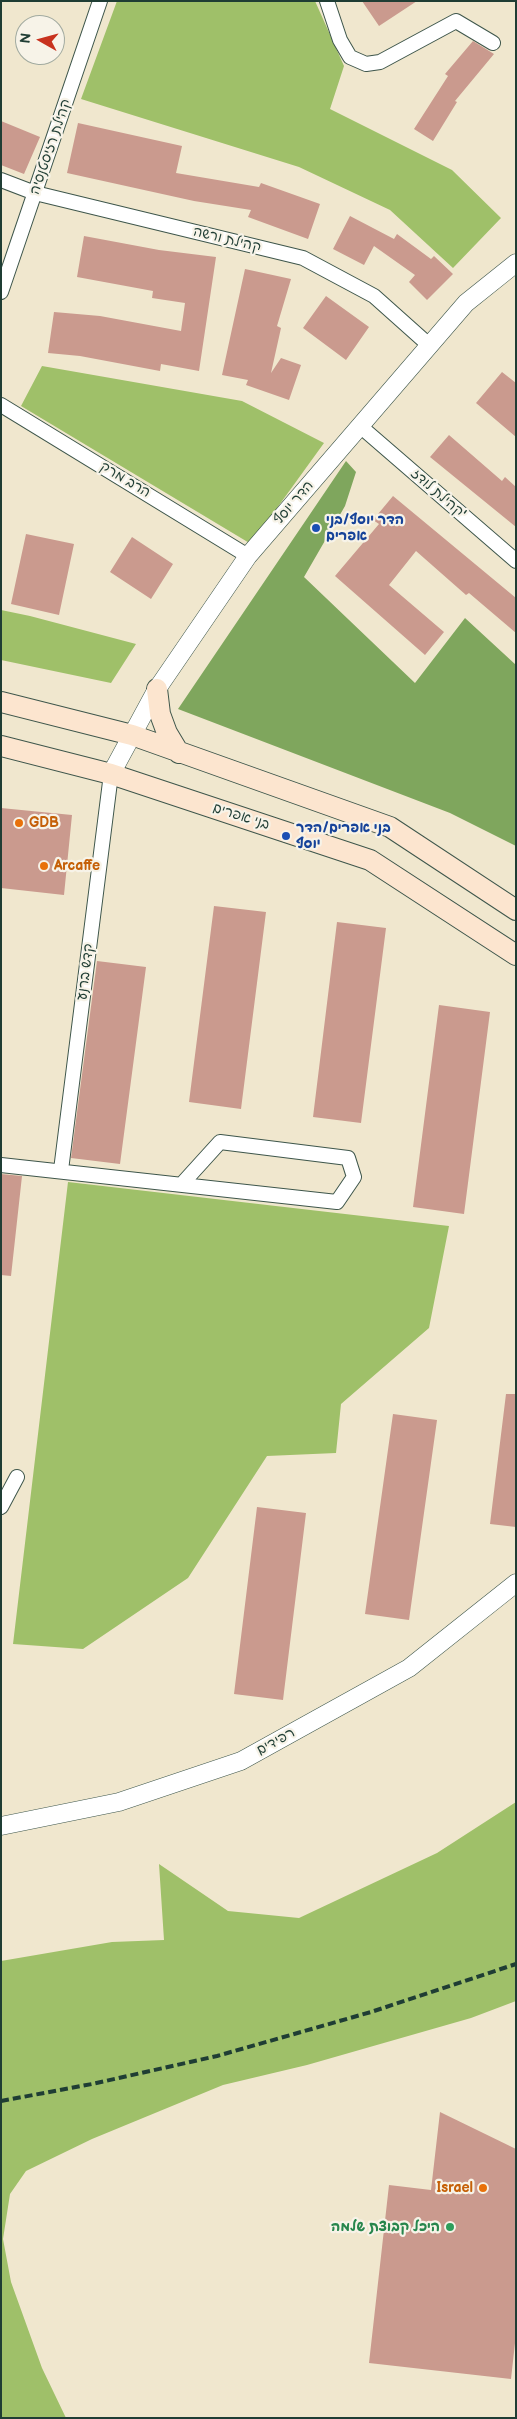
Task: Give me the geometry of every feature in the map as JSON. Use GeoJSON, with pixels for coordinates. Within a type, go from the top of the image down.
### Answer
{"type":"FeatureCollection","features":[{"type":"Feature","properties":{"kind":"main road"},"geometry":{"type":"LineString","coordinates":[[157,689],[160,714],[167,733],[179,753]]}},
{"type":"Feature","properties":{"kind":"main road"},"geometry":{"type":"LineString","coordinates":[[1,702],[132,735],[390,827],[516,910]]}},
{"type":"Feature","properties":{"kind":"main road","name":"בני אפרים"},"geometry":{"type":"LineString","coordinates":[[1,746],[111,774],[370,860],[516,955]]}},
{"type":"Feature","properties":{"kind":"street","name":"קהילת רזיסטנסיה"},"geometry":{"type":"LineString","coordinates":[[1,292],[100,1]]}},
{"type":"Feature","properties":{"kind":"street"},"geometry":{"type":"LineString","coordinates":[[327,1],[340,40],[350,57],[366,64],[380,62],[456,21],[494,43]]}},
{"type":"Feature","properties":{"kind":"street","name":"קהילת ורשה"},"geometry":{"type":"LineString","coordinates":[[1,180],[35,193],[302,258],[374,296],[430,346]]}},
{"type":"Feature","properties":{"kind":"street","name":"הדר יוסף"},"geometry":{"type":"LineString","coordinates":[[111,774],[157,689],[248,556],[466,303],[516,263]]}},
{"type":"Feature","properties":{"kind":"street","name":"הרב מרק"},"geometry":{"type":"LineString","coordinates":[[1,405],[248,556]]}},
{"type":"Feature","properties":{"kind":"street","name":"קהילת לודז'"},"geometry":{"type":"LineString","coordinates":[[360,426],[516,561]]}},
{"type":"Feature","properties":{"kind":"street","name":"קדש ברנע"},"geometry":{"type":"LineString","coordinates":[[62,1170],[111,774]]}},
{"type":"Feature","properties":{"kind":"street"},"geometry":{"type":"LineString","coordinates":[[1,1165],[62,1170],[181,1185],[337,1202],[354,1176],[348,1158],[220,1142],[181,1185]]}},
{"type":"Feature","properties":{"kind":"street"},"geometry":{"type":"LineString","coordinates":[[1,1507],[17,1477]]}},
{"type":"Feature","properties":{"kind":"street","name":"רפידים"},"geometry":{"type":"LineString","coordinates":[[1,1826],[118,1802],[241,1761],[409,1668],[516,1582]]}},
{"type":"Feature","properties":{"kind":"green space"},"geometry":{"type":"Polygon","coordinates":[[[117,1],[315,1],[344,66],[330,109],[452,170],[501,218],[453,268],[390,210],[299,167],[81,99],[117,1]]]}},
{"type":"Feature","properties":{"kind":"green space"},"geometry":{"type":"Polygon","coordinates":[[[42,366],[242,401],[324,443],[251,544],[21,406],[42,366]]]}},
{"type":"Feature","properties":{"kind":"green space"},"geometry":{"type":"Polygon","coordinates":[[[346,461],[356,472],[345,506],[304,577],[415,683],[465,618],[516,665],[516,846],[450,813],[178,709],[346,461]]]}},
{"type":"Feature","properties":{"kind":"green space"},"geometry":{"type":"Polygon","coordinates":[[[1,610],[136,644],[111,683],[1,660],[1,610]]]}},
{"type":"Feature","properties":{"kind":"green space"},"geometry":{"type":"Polygon","coordinates":[[[68,1182],[449,1226],[429,1328],[341,1404],[336,1453],[267,1456],[188,1578],[83,1649],[13,1644],[68,1182]]]}},
{"type":"Feature","properties":{"kind":"green space"},"geometry":{"type":"Polygon","coordinates":[[[516,1802],[516,2001],[471,2018],[307,2065],[223,2085],[92,2139],[26,2171],[10,2194],[3,2239],[11,2282],[42,2368],[66,2418],[1,2418],[1,1961],[112,1942],[164,1940],[159,1864],[228,1911],[299,1918],[437,1853],[516,1802]]]}},
{"type":"Feature","properties":{"kind":"building"},"geometry":{"type":"Polygon","coordinates":[[[362,1],[417,1],[379,26],[362,1]]]}},
{"type":"Feature","properties":{"kind":"building"},"geometry":{"type":"Polygon","coordinates":[[[473,41],[494,54],[455,101],[457,102],[433,141],[414,129],[448,76],[445,74],[473,41]]]}},
{"type":"Feature","properties":{"kind":"building"},"geometry":{"type":"Polygon","coordinates":[[[1,121],[40,137],[24,174],[1,165],[1,121]]]}},
{"type":"Feature","properties":{"kind":"building"},"geometry":{"type":"Polygon","coordinates":[[[78,123],[182,146],[176,173],[259,187],[261,183],[320,204],[308,239],[248,217],[251,210],[194,201],[67,173],[78,123]]]}},
{"type":"Feature","properties":{"kind":"building"},"geometry":{"type":"Polygon","coordinates":[[[350,216],[394,239],[397,234],[431,259],[434,256],[453,274],[427,300],[409,282],[415,275],[374,246],[364,265],[333,249],[350,216]]]}},
{"type":"Feature","properties":{"kind":"building"},"geometry":{"type":"Polygon","coordinates":[[[84,236],[159,250],[216,257],[199,371],[161,364],[160,371],[80,356],[48,353],[54,312],[100,316],[181,331],[185,303],[152,298],[153,291],[77,277],[84,236]]]}},
{"type":"Feature","properties":{"kind":"building"},"geometry":{"type":"Polygon","coordinates":[[[245,269],[291,279],[277,326],[281,328],[271,373],[281,358],[301,365],[289,400],[246,385],[248,380],[222,375],[245,269]]]}},
{"type":"Feature","properties":{"kind":"building"},"geometry":{"type":"Polygon","coordinates":[[[326,296],[369,327],[346,360],[303,328],[326,296]]]}},
{"type":"Feature","properties":{"kind":"building"},"geometry":{"type":"Polygon","coordinates":[[[502,372],[516,383],[516,437],[476,403],[502,372]]]}},
{"type":"Feature","properties":{"kind":"building"},"geometry":{"type":"Polygon","coordinates":[[[449,435],[502,481],[505,477],[516,487],[516,527],[430,457],[449,435]]]}},
{"type":"Feature","properties":{"kind":"building"},"geometry":{"type":"Polygon","coordinates":[[[393,496],[516,598],[516,633],[469,593],[466,595],[416,551],[389,585],[444,632],[425,655],[335,576],[379,524],[373,520],[393,496]]]}},
{"type":"Feature","properties":{"kind":"building"},"geometry":{"type":"Polygon","coordinates":[[[26,534],[74,544],[59,615],[11,604],[26,534]]]}},
{"type":"Feature","properties":{"kind":"building"},"geometry":{"type":"Polygon","coordinates":[[[132,537],[173,564],[151,599],[110,572],[132,537]]]}},
{"type":"Feature","properties":{"kind":"building"},"geometry":{"type":"Polygon","coordinates":[[[1,808],[72,815],[64,895],[1,888],[1,808]]]}},
{"type":"Feature","properties":{"kind":"building"},"geometry":{"type":"Polygon","coordinates":[[[214,906],[266,912],[241,1109],[189,1102],[214,906]]]}},
{"type":"Feature","properties":{"kind":"building"},"geometry":{"type":"Polygon","coordinates":[[[337,922],[386,928],[361,1123],[313,1117],[337,922]]]}},
{"type":"Feature","properties":{"kind":"building"},"geometry":{"type":"Polygon","coordinates":[[[97,961],[146,967],[120,1164],[71,1158],[97,961]]]}},
{"type":"Feature","properties":{"kind":"building"},"geometry":{"type":"Polygon","coordinates":[[[439,1005],[490,1012],[464,1214],[413,1207],[439,1005]]]}},
{"type":"Feature","properties":{"kind":"building"},"geometry":{"type":"Polygon","coordinates":[[[1,1174],[22,1176],[11,1276],[1,1275],[1,1174]]]}},
{"type":"Feature","properties":{"kind":"building"},"geometry":{"type":"Polygon","coordinates":[[[506,1394],[516,1394],[516,1527],[490,1524],[506,1394]]]}},
{"type":"Feature","properties":{"kind":"building"},"geometry":{"type":"Polygon","coordinates":[[[393,1414],[437,1420],[409,1620],[365,1614],[393,1414]]]}},
{"type":"Feature","properties":{"kind":"building"},"geometry":{"type":"Polygon","coordinates":[[[257,1507],[306,1513],[283,1700],[234,1694],[257,1507]]]}},
{"type":"Feature","properties":{"kind":"building","name":"היכל קבוצת שלמה"},"geometry":{"type":"Polygon","coordinates":[[[440,2112],[516,2149],[516,2334],[511,2379],[369,2363],[389,2185],[431,2190],[440,2112]]]}},
{"type":"Feature","properties":{"kind":"railway"},"geometry":{"type":"LineString","coordinates":[[1,2101],[92,2084],[217,2056],[371,2012],[516,1964]]}},
{"type":"Feature","properties":{"kind":"place","name":"הדר יוסף/בני אפרים"},"geometry":{"type":"Point","coordinates":[316,528]}},
{"type":"Feature","properties":{"kind":"place","name":"GDB"},"geometry":{"type":"Point","coordinates":[19,823]}},
{"type":"Feature","properties":{"kind":"place","name":"בני אפרים/הדר יוסף"},"geometry":{"type":"Point","coordinates":[286,836]}},
{"type":"Feature","properties":{"kind":"place","name":"Arcaffe"},"geometry":{"type":"Point","coordinates":[44,866]}},
{"type":"Feature","properties":{"kind":"place","name":"Israel"},"geometry":{"type":"Point","coordinates":[483,2188]}},
{"type":"Feature","properties":{"kind":"place","name":"היכל קבוצת שלמה"},"geometry":{"type":"Point","coordinates":[450,2227]}}]}
